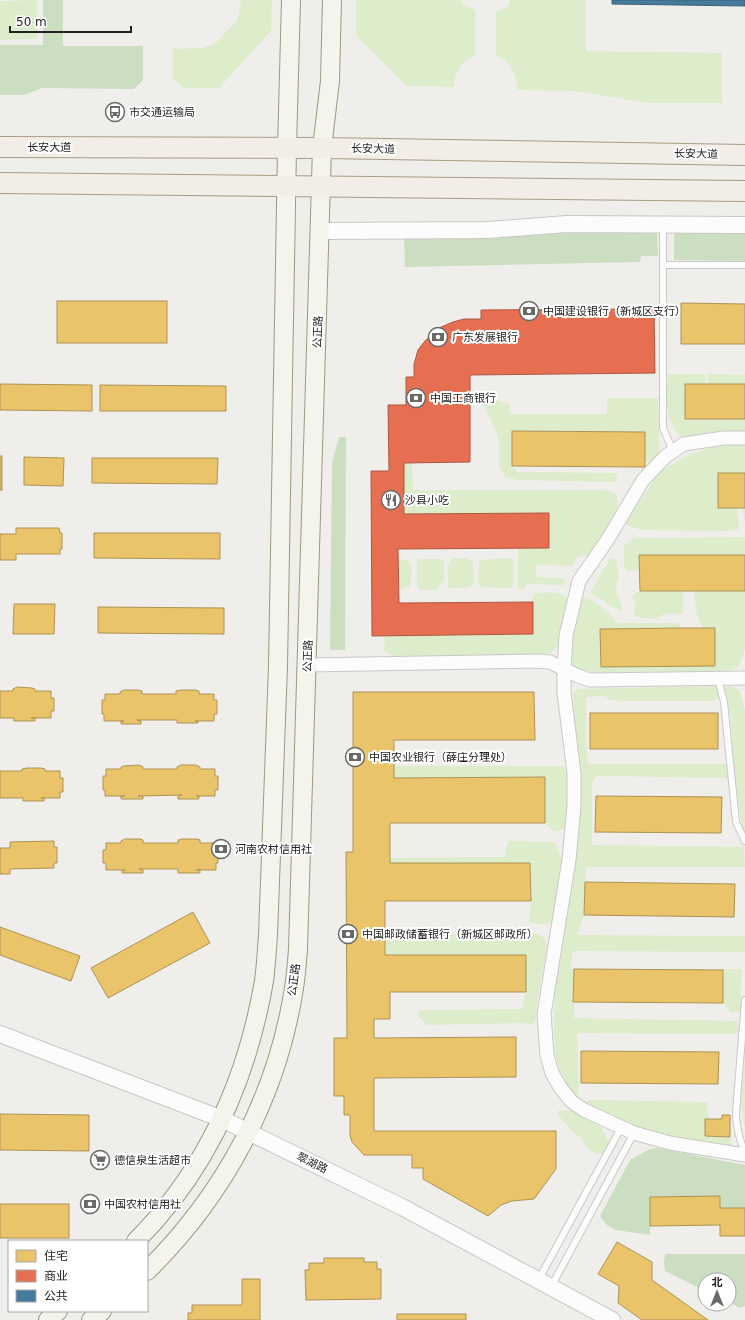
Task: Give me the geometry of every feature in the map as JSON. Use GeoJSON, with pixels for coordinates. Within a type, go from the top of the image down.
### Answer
{"type":"FeatureCollection","features":[{"type":"Feature","properties":{"kind":"main road"},"geometry":{"type":"LineString","coordinates":[[137,1240],[179,1190],[210,1142],[222,1119],[243,1068],[264,979],[268,935],[278,666],[286,186],[292,0]]}},
{"type":"Feature","properties":{"kind":"main road","name":"公正路"},"geometry":{"type":"LineString","coordinates":[[148,1270],[161,1258],[194,1220],[236,1157],[249,1132],[267,1091],[278,1057],[294,989],[298,949],[308,665],[321,231],[322,148],[330,81],[332,0]]}},
{"type":"Feature","properties":{"kind":"main road","name":"长安大道"},"geometry":{"type":"LineString","coordinates":[[0,147],[322,148],[745,154]]}},
{"type":"Feature","properties":{"kind":"main road"},"geometry":{"type":"LineString","coordinates":[[0,183],[745,191]]}},
{"type":"Feature","properties":{"kind":"main road"},"geometry":{"type":"LineString","coordinates":[[48,1320],[57,1312]]}},
{"type":"Feature","properties":{"kind":"main road"},"geometry":{"type":"LineString","coordinates":[[91,1320],[101,1312]]}},
{"type":"Feature","properties":{"kind":"street"},"geometry":{"type":"LineString","coordinates":[[321,231],[488,230],[567,224],[745,225]]}},
{"type":"Feature","properties":{"kind":"street"},"geometry":{"type":"LineString","coordinates":[[745,438],[724,438],[684,444],[666,456],[643,480],[608,539],[579,581],[566,636],[564,670],[564,692],[574,773],[574,806],[569,860],[544,1014],[547,1055],[552,1073],[560,1087],[571,1100],[584,1110],[634,1133],[670,1143],[745,1154]]}},
{"type":"Feature","properties":{"kind":"street"},"geometry":{"type":"LineString","coordinates":[[308,665],[538,661],[550,662],[564,670],[590,680],[745,678]]}},
{"type":"Feature","properties":{"kind":"street","name":"翠湖路"},"geometry":{"type":"LineString","coordinates":[[0,1034],[222,1119],[404,1208],[612,1320]]}},
{"type":"Feature","properties":{"kind":"lane"},"geometry":{"type":"LineString","coordinates":[[663,225],[664,428],[673,451]]}},
{"type":"Feature","properties":{"kind":"lane"},"geometry":{"type":"LineString","coordinates":[[664,265],[745,266]]}},
{"type":"Feature","properties":{"kind":"lane"},"geometry":{"type":"LineString","coordinates":[[718,678],[724,702],[736,822],[745,840]]}},
{"type":"Feature","properties":{"kind":"lane"},"geometry":{"type":"LineString","coordinates":[[745,1000],[736,1112],[739,1139],[745,1154]]}},
{"type":"Feature","properties":{"kind":"lane"},"geometry":{"type":"LineString","coordinates":[[544,1283],[621,1128]]}},
{"type":"Feature","properties":{"kind":"lane"},"geometry":{"type":"LineString","coordinates":[[544,1283],[634,1133]]}},
{"type":"Feature","properties":{"kind":"green space"},"geometry":{"type":"Polygon","coordinates":[[[37,0],[37,39],[0,40],[0,1],[37,0]]]}},
{"type":"Feature","properties":{"kind":"green space"},"geometry":{"type":"Polygon","coordinates":[[[43,0],[63,0],[63,46],[143,46],[143,80],[134,89],[42,88],[24,95],[0,95],[0,45],[43,45],[43,0]]]}},
{"type":"Feature","properties":{"kind":"green space"},"geometry":{"type":"Polygon","coordinates":[[[241,0],[272,0],[271,31],[219,88],[183,88],[173,78],[173,49],[202,48],[215,44],[238,19],[241,0]]]}},
{"type":"Feature","properties":{"kind":"green space"},"geometry":{"type":"Polygon","coordinates":[[[356,0],[460,0],[467,7],[475,10],[475,55],[462,64],[457,71],[454,87],[407,86],[356,35],[356,0]]]}},
{"type":"Feature","properties":{"kind":"green space"},"geometry":{"type":"Polygon","coordinates":[[[511,0],[586,0],[586,51],[722,53],[722,103],[650,103],[574,91],[518,90],[512,69],[502,58],[496,55],[496,12],[508,7],[511,0]]]}},
{"type":"Feature","properties":{"kind":"green space"},"geometry":{"type":"Polygon","coordinates":[[[568,231],[657,231],[658,256],[641,256],[640,262],[405,267],[404,238],[568,231]]]}},
{"type":"Feature","properties":{"kind":"green space"},"geometry":{"type":"Polygon","coordinates":[[[674,232],[745,232],[745,261],[674,260],[674,232]]]}},
{"type":"Feature","properties":{"kind":"green space"},"geometry":{"type":"Polygon","coordinates":[[[668,374],[705,374],[705,384],[685,384],[685,419],[745,419],[745,433],[687,439],[682,438],[672,423],[669,415],[667,400],[668,374]]]}},
{"type":"Feature","properties":{"kind":"green space"},"geometry":{"type":"Polygon","coordinates":[[[708,374],[745,375],[745,384],[708,384],[708,374]]]}},
{"type":"Feature","properties":{"kind":"green space"},"geometry":{"type":"Polygon","coordinates":[[[607,398],[658,398],[659,455],[652,462],[645,462],[645,432],[512,431],[512,466],[517,472],[617,473],[616,482],[518,480],[505,477],[499,465],[499,445],[497,434],[484,405],[486,401],[496,400],[509,404],[510,414],[607,414],[607,398]]]}},
{"type":"Feature","properties":{"kind":"green space"},"geometry":{"type":"Polygon","coordinates":[[[339,437],[346,437],[345,650],[330,650],[332,463],[339,437]]]}},
{"type":"Feature","properties":{"kind":"green space"},"geometry":{"type":"Polygon","coordinates":[[[745,444],[745,522],[742,508],[737,508],[739,529],[729,531],[641,530],[625,524],[659,472],[690,454],[711,447],[745,444]]]}},
{"type":"Feature","properties":{"kind":"green space"},"geometry":{"type":"Polygon","coordinates":[[[404,463],[412,463],[413,490],[605,490],[617,496],[617,511],[594,553],[575,559],[573,566],[538,565],[535,568],[537,577],[562,578],[565,581],[563,585],[526,584],[525,588],[521,590],[518,587],[518,548],[404,514],[404,463]]]}},
{"type":"Feature","properties":{"kind":"green space"},"geometry":{"type":"Polygon","coordinates":[[[745,537],[745,648],[741,662],[736,668],[722,671],[593,672],[580,669],[569,661],[581,598],[586,598],[596,603],[618,623],[677,623],[682,628],[703,628],[697,616],[694,591],[683,591],[683,614],[666,614],[657,619],[634,616],[635,602],[632,596],[640,591],[639,570],[628,571],[624,567],[624,546],[634,538],[745,537]]]}},
{"type":"Feature","properties":{"kind":"green space"},"geometry":{"type":"Polygon","coordinates":[[[452,558],[467,558],[473,563],[474,583],[469,587],[450,589],[448,586],[448,565],[452,558]]]}},
{"type":"Feature","properties":{"kind":"green space"},"geometry":{"type":"Polygon","coordinates":[[[611,558],[616,559],[619,577],[616,587],[622,608],[621,611],[590,592],[611,558]]]}},
{"type":"Feature","properties":{"kind":"green space"},"geometry":{"type":"Polygon","coordinates":[[[398,559],[409,561],[412,567],[410,586],[399,590],[398,559]]]}},
{"type":"Feature","properties":{"kind":"green space"},"geometry":{"type":"Polygon","coordinates":[[[420,559],[441,559],[444,562],[444,581],[441,583],[438,590],[420,590],[417,586],[417,561],[420,559]]]}},
{"type":"Feature","properties":{"kind":"green space"},"geometry":{"type":"Polygon","coordinates":[[[511,559],[513,562],[513,586],[510,588],[480,587],[478,584],[479,560],[511,559]]]}},
{"type":"Feature","properties":{"kind":"green space"},"geometry":{"type":"Polygon","coordinates":[[[559,593],[568,600],[560,646],[555,648],[549,654],[400,660],[384,651],[385,635],[532,634],[532,598],[534,594],[559,593]]]}},
{"type":"Feature","properties":{"kind":"green space"},"geometry":{"type":"Polygon","coordinates":[[[716,686],[718,688],[720,698],[710,701],[620,701],[609,699],[605,696],[586,697],[587,761],[589,764],[725,764],[729,769],[729,778],[599,776],[594,778],[592,784],[592,845],[744,847],[745,867],[586,867],[584,915],[577,935],[745,936],[745,952],[573,951],[570,969],[742,969],[740,1012],[731,1012],[723,1003],[574,1002],[574,1018],[734,1021],[738,1022],[739,1032],[735,1034],[577,1033],[579,1089],[576,1097],[568,1086],[559,1068],[555,1054],[554,1032],[555,988],[560,965],[579,836],[579,772],[573,693],[578,689],[716,686]]]}},
{"type":"Feature","properties":{"kind":"green space"},"geometry":{"type":"Polygon","coordinates":[[[731,686],[740,691],[745,710],[745,831],[742,827],[733,760],[731,717],[724,688],[731,686]]]}},
{"type":"Feature","properties":{"kind":"green space"},"geometry":{"type":"Polygon","coordinates":[[[394,766],[562,766],[568,773],[569,788],[566,828],[554,832],[545,823],[544,777],[394,778],[394,766]]]}},
{"type":"Feature","properties":{"kind":"green space"},"geometry":{"type":"Polygon","coordinates":[[[509,841],[555,842],[562,860],[553,923],[540,924],[529,922],[531,901],[530,863],[390,863],[390,858],[506,857],[505,850],[509,841]]]}},
{"type":"Feature","properties":{"kind":"green space"},"geometry":{"type":"Polygon","coordinates":[[[385,934],[537,934],[544,938],[547,946],[537,1002],[536,1020],[532,1025],[524,1023],[427,1025],[418,1016],[419,1010],[522,1009],[526,992],[526,955],[385,955],[385,934]]]}},
{"type":"Feature","properties":{"kind":"green space"},"geometry":{"type":"Polygon","coordinates":[[[745,1055],[745,1129],[741,1106],[745,1055]]]}},
{"type":"Feature","properties":{"kind":"green space"},"geometry":{"type":"Polygon","coordinates":[[[588,1100],[707,1102],[708,1119],[705,1119],[705,1136],[730,1137],[731,1146],[705,1145],[635,1129],[586,1105],[588,1100]]]}},
{"type":"Feature","properties":{"kind":"green space"},"geometry":{"type":"Polygon","coordinates":[[[570,1110],[601,1127],[609,1142],[607,1148],[602,1154],[594,1153],[589,1150],[579,1136],[573,1132],[559,1116],[557,1111],[570,1110]]]}},
{"type":"Feature","properties":{"kind":"green space"},"geometry":{"type":"Polygon","coordinates":[[[657,1148],[745,1165],[745,1208],[720,1208],[720,1196],[651,1197],[650,1235],[616,1230],[607,1225],[600,1216],[630,1160],[650,1149],[657,1148]]]}},
{"type":"Feature","properties":{"kind":"green space"},"geometry":{"type":"Polygon","coordinates":[[[665,1254],[745,1254],[745,1306],[740,1308],[737,1306],[737,1272],[697,1272],[697,1287],[665,1271],[665,1254]]]}},
{"type":"Feature","properties":{"kind":"building: 住宅"},"geometry":{"type":"Polygon","coordinates":[[[57,301],[167,301],[167,343],[57,343],[57,301]]]}},
{"type":"Feature","properties":{"kind":"building: 住宅"},"geometry":{"type":"Polygon","coordinates":[[[681,303],[745,304],[745,344],[681,344],[681,303]]]}},
{"type":"Feature","properties":{"kind":"building: 住宅"},"geometry":{"type":"Polygon","coordinates":[[[0,384],[92,385],[92,411],[0,410],[0,384]]]}},
{"type":"Feature","properties":{"kind":"building: 住宅"},"geometry":{"type":"Polygon","coordinates":[[[685,384],[745,384],[745,419],[685,419],[685,384]]]}},
{"type":"Feature","properties":{"kind":"building: 住宅"},"geometry":{"type":"Polygon","coordinates":[[[100,385],[226,386],[226,411],[100,411],[100,385]]]}},
{"type":"Feature","properties":{"kind":"building: 住宅"},"geometry":{"type":"Polygon","coordinates":[[[512,431],[645,432],[645,467],[512,466],[512,431]]]}},
{"type":"Feature","properties":{"kind":"building: 住宅"},"geometry":{"type":"Polygon","coordinates":[[[0,456],[2,456],[2,490],[0,490],[0,456]]]}},
{"type":"Feature","properties":{"kind":"building: 住宅"},"geometry":{"type":"Polygon","coordinates":[[[24,457],[64,458],[63,486],[24,485],[24,457]]]}},
{"type":"Feature","properties":{"kind":"building: 住宅"},"geometry":{"type":"Polygon","coordinates":[[[92,458],[218,458],[217,484],[92,483],[92,458]]]}},
{"type":"Feature","properties":{"kind":"building: 住宅"},"geometry":{"type":"Polygon","coordinates":[[[718,473],[745,473],[745,508],[718,508],[718,473]]]}},
{"type":"Feature","properties":{"kind":"building: 住宅"},"geometry":{"type":"Polygon","coordinates":[[[16,528],[59,528],[60,533],[62,533],[62,549],[60,549],[60,554],[16,554],[16,560],[0,560],[0,534],[16,534],[16,528]]]}},
{"type":"Feature","properties":{"kind":"building: 住宅"},"geometry":{"type":"Polygon","coordinates":[[[94,533],[220,533],[220,559],[94,558],[94,533]]]}},
{"type":"Feature","properties":{"kind":"building: 住宅"},"geometry":{"type":"Polygon","coordinates":[[[639,555],[745,555],[745,591],[640,591],[639,555]]]}},
{"type":"Feature","properties":{"kind":"building: 住宅"},"geometry":{"type":"Polygon","coordinates":[[[14,604],[55,604],[54,634],[13,634],[14,604]]]}},
{"type":"Feature","properties":{"kind":"building: 住宅"},"geometry":{"type":"Polygon","coordinates":[[[98,607],[224,608],[224,634],[98,633],[98,607]]]}},
{"type":"Feature","properties":{"kind":"building: 住宅"},"geometry":{"type":"Polygon","coordinates":[[[715,628],[715,666],[601,667],[600,629],[715,628]]]}},
{"type":"Feature","properties":{"kind":"building: 住宅"},"geometry":{"type":"Polygon","coordinates":[[[17,687],[32,688],[35,689],[35,691],[51,691],[51,698],[54,698],[54,711],[51,711],[51,718],[35,718],[35,721],[14,721],[14,718],[0,718],[0,691],[13,691],[13,689],[17,687]]]}},
{"type":"Feature","properties":{"kind":"building: 住宅"},"geometry":{"type":"Polygon","coordinates":[[[124,690],[138,690],[142,691],[142,694],[176,694],[176,691],[195,690],[199,691],[199,694],[214,694],[214,700],[217,700],[217,714],[214,714],[214,721],[177,723],[177,720],[137,720],[141,721],[141,724],[121,724],[121,721],[104,721],[104,714],[102,714],[102,700],[105,700],[105,694],[120,694],[120,692],[124,690]]]}},
{"type":"Feature","properties":{"kind":"building: 住宅"},"geometry":{"type":"Polygon","coordinates":[[[353,692],[534,692],[535,740],[394,740],[394,778],[545,777],[545,823],[390,823],[390,863],[530,863],[531,901],[385,901],[385,955],[526,955],[526,992],[390,992],[390,1019],[374,1019],[374,1038],[516,1037],[516,1077],[374,1078],[374,1131],[556,1131],[556,1169],[534,1199],[512,1201],[501,1205],[488,1216],[423,1179],[423,1168],[412,1168],[412,1155],[364,1155],[352,1142],[350,1135],[350,1115],[344,1115],[344,1096],[334,1096],[334,1038],[347,1038],[346,852],[353,852],[353,692]]]}},
{"type":"Feature","properties":{"kind":"building: 住宅"},"geometry":{"type":"Polygon","coordinates":[[[590,713],[718,713],[718,749],[590,749],[590,713]]]}},
{"type":"Feature","properties":{"kind":"building: 住宅"},"geometry":{"type":"Polygon","coordinates":[[[139,765],[143,767],[143,769],[177,769],[177,767],[181,765],[196,765],[200,767],[200,769],[215,769],[215,776],[218,776],[218,790],[215,790],[215,796],[199,796],[199,799],[178,799],[178,796],[182,795],[138,796],[143,796],[143,799],[121,799],[121,796],[105,796],[105,790],[103,790],[103,776],[106,776],[106,769],[121,769],[121,767],[124,766],[139,765]]]}},
{"type":"Feature","properties":{"kind":"building: 住宅"},"geometry":{"type":"Polygon","coordinates":[[[41,768],[45,769],[45,771],[60,771],[60,778],[63,778],[63,792],[60,792],[60,798],[44,798],[44,801],[23,801],[23,798],[0,798],[0,771],[22,771],[22,769],[41,768]]]}},
{"type":"Feature","properties":{"kind":"building: 住宅"},"geometry":{"type":"Polygon","coordinates":[[[596,796],[722,797],[721,833],[595,832],[596,796]]]}},
{"type":"Feature","properties":{"kind":"building: 住宅"},"geometry":{"type":"Polygon","coordinates":[[[125,839],[140,839],[143,840],[143,843],[178,843],[178,840],[182,839],[196,839],[200,840],[200,843],[215,843],[215,849],[218,849],[218,863],[216,863],[216,870],[200,870],[200,873],[178,873],[178,869],[139,869],[143,870],[143,873],[122,873],[122,870],[106,870],[106,863],[103,863],[103,850],[106,850],[106,843],[121,843],[121,841],[125,839]]]}},
{"type":"Feature","properties":{"kind":"building: 住宅"},"geometry":{"type":"Polygon","coordinates":[[[54,841],[54,847],[57,847],[57,863],[54,863],[54,868],[10,869],[10,874],[0,874],[0,848],[10,848],[10,842],[54,841]]]}},
{"type":"Feature","properties":{"kind":"building: 住宅"},"geometry":{"type":"Polygon","coordinates":[[[585,882],[735,884],[734,917],[584,915],[585,882]]]}},
{"type":"Feature","properties":{"kind":"building: 住宅"},"geometry":{"type":"Polygon","coordinates":[[[193,912],[210,943],[108,998],[91,968],[193,912]]]}},
{"type":"Feature","properties":{"kind":"building: 住宅"},"geometry":{"type":"Polygon","coordinates":[[[0,927],[80,956],[71,981],[0,955],[0,927]]]}},
{"type":"Feature","properties":{"kind":"building: 住宅"},"geometry":{"type":"Polygon","coordinates":[[[574,969],[723,970],[723,1003],[573,1002],[574,969]]]}},
{"type":"Feature","properties":{"kind":"building: 住宅"},"geometry":{"type":"Polygon","coordinates":[[[581,1051],[719,1052],[718,1084],[581,1083],[581,1051]]]}},
{"type":"Feature","properties":{"kind":"building: 住宅"},"geometry":{"type":"Polygon","coordinates":[[[0,1114],[89,1115],[89,1151],[0,1150],[0,1114]]]}},
{"type":"Feature","properties":{"kind":"building: 住宅"},"geometry":{"type":"Polygon","coordinates":[[[722,1115],[730,1115],[730,1137],[705,1136],[705,1119],[722,1119],[722,1115]]]}},
{"type":"Feature","properties":{"kind":"building: 住宅"},"geometry":{"type":"Polygon","coordinates":[[[720,1196],[720,1208],[745,1208],[745,1236],[720,1236],[720,1225],[650,1226],[650,1197],[720,1196]]]}},
{"type":"Feature","properties":{"kind":"building: 住宅"},"geometry":{"type":"Polygon","coordinates":[[[0,1204],[69,1204],[69,1238],[0,1238],[0,1204]]]}},
{"type":"Feature","properties":{"kind":"building: 住宅"},"geometry":{"type":"Polygon","coordinates":[[[617,1242],[652,1262],[652,1280],[708,1320],[642,1320],[618,1303],[619,1286],[598,1274],[617,1242]]]}},
{"type":"Feature","properties":{"kind":"building: 住宅"},"geometry":{"type":"Polygon","coordinates":[[[324,1258],[364,1258],[364,1262],[377,1262],[377,1269],[381,1269],[381,1299],[306,1300],[305,1270],[309,1270],[309,1263],[324,1263],[324,1258]]]}},
{"type":"Feature","properties":{"kind":"building: 住宅"},"geometry":{"type":"Polygon","coordinates":[[[242,1279],[260,1279],[260,1320],[188,1320],[188,1313],[192,1313],[192,1305],[242,1305],[242,1279]]]}},
{"type":"Feature","properties":{"kind":"building: 住宅"},"geometry":{"type":"Polygon","coordinates":[[[397,1314],[466,1314],[466,1320],[397,1320],[397,1314]]]}},
{"type":"Feature","properties":{"kind":"building: 商业"},"geometry":{"type":"Polygon","coordinates":[[[654,309],[655,373],[470,375],[470,462],[404,463],[404,514],[549,513],[549,548],[398,549],[399,603],[533,602],[533,634],[372,636],[371,471],[389,471],[388,405],[406,405],[406,377],[414,377],[414,364],[418,350],[425,341],[439,328],[453,322],[464,319],[481,319],[481,310],[654,309]]]}},
{"type":"Feature","properties":{"kind":"building: 公共"},"geometry":{"type":"Polygon","coordinates":[[[612,0],[745,0],[745,6],[612,4],[612,0]]]}},
{"type":"Feature","properties":{"kind":"place","name":"市交通运输局"},"geometry":{"type":"Point","coordinates":[115,112]}},
{"type":"Feature","properties":{"kind":"place","name":"中国建设银行（新城区支行）"},"geometry":{"type":"Point","coordinates":[529,311]}},
{"type":"Feature","properties":{"kind":"place","name":"广东发展银行"},"geometry":{"type":"Point","coordinates":[438,337]}},
{"type":"Feature","properties":{"kind":"place","name":"中国工商银行"},"geometry":{"type":"Point","coordinates":[416,398]}},
{"type":"Feature","properties":{"kind":"place","name":"沙县小吃"},"geometry":{"type":"Point","coordinates":[391,500]}},
{"type":"Feature","properties":{"kind":"place","name":"中国农业银行（薛庄分理处）"},"geometry":{"type":"Point","coordinates":[355,757]}},
{"type":"Feature","properties":{"kind":"place","name":"河南农村信用社"},"geometry":{"type":"Point","coordinates":[221,849]}},
{"type":"Feature","properties":{"kind":"place","name":"中国邮政储蓄银行（新城区邮政所）"},"geometry":{"type":"Point","coordinates":[348,934]}},
{"type":"Feature","properties":{"kind":"place","name":"德信泉生活超市"},"geometry":{"type":"Point","coordinates":[100,1160]}},
{"type":"Feature","properties":{"kind":"place","name":"中国农村信用社"},"geometry":{"type":"Point","coordinates":[90,1204]}}]}
